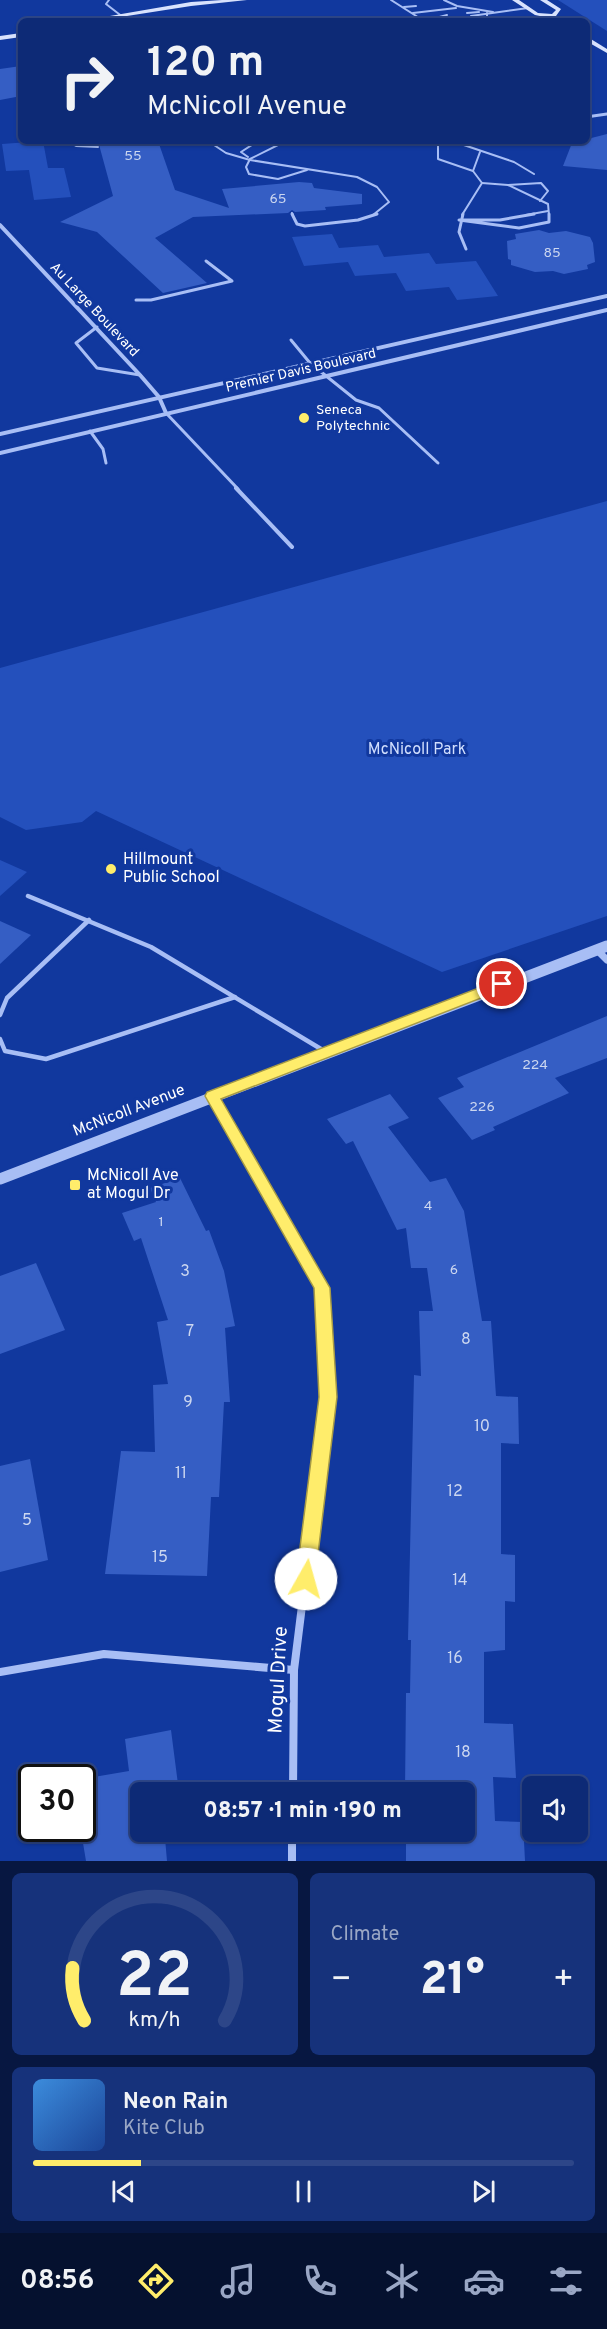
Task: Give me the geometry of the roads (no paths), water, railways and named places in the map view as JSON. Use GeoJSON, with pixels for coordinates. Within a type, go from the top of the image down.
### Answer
{"type":"FeatureCollection","features":[{"type":"Feature","properties":{"kind":"main road"},"geometry":{"type":"LineString","coordinates":[[102,18],[191,4],[244,0]]}},
{"type":"Feature","properties":{"kind":"main road"},"geometry":{"type":"LineString","coordinates":[[515,0],[537,14],[556,18]]}},
{"type":"Feature","properties":{"kind":"main road"},"geometry":{"type":"LineString","coordinates":[[543,0],[559,10],[553,16]]}},
{"type":"Feature","properties":{"kind":"main road"},"geometry":{"type":"LineString","coordinates":[[147,18],[204,9],[213,4]]}},
{"type":"Feature","properties":{"kind":"main road"},"geometry":{"type":"LineString","coordinates":[[0,38],[18,35]]}},
{"type":"Feature","properties":{"kind":"main road"},"geometry":{"type":"LineString","coordinates":[[590,40],[607,51]]}},
{"type":"Feature","properties":{"kind":"street"},"geometry":{"type":"LineString","coordinates":[[590,116],[607,114]]}},
{"type":"Feature","properties":{"kind":"street","name":"Au Large Boulevard"},"geometry":{"type":"LineString","coordinates":[[0,225],[140,375],[159,397],[166,413]]}},
{"type":"Feature","properties":{"kind":"street","name":"Premier Davis Boulevard"},"geometry":{"type":"LineString","coordinates":[[0,434],[607,296]]}},
{"type":"Feature","properties":{"kind":"street","name":"Premier Davis Boulevard"},"geometry":{"type":"LineString","coordinates":[[0,453],[607,310]]}},
{"type":"Feature","properties":{"kind":"street"},"geometry":{"type":"LineString","coordinates":[[602,948],[607,960]]}},
{"type":"Feature","properties":{"kind":"street","name":"McNicoll Avenue"},"geometry":{"type":"LineString","coordinates":[[0,1179],[602,948]]}},
{"type":"Feature","properties":{"kind":"street","name":"Mogul Drive"},"geometry":{"type":"LineString","coordinates":[[212,1096],[322,1288],[328,1397],[294,1670],[293,1782]]}},
{"type":"Feature","properties":{"kind":"street"},"geometry":{"type":"LineString","coordinates":[[0,1672],[104,1654],[294,1670]]}},
{"type":"Feature","properties":{"kind":"street"},"geometry":{"type":"LineString","coordinates":[[292,1842],[292,1861]]}},
{"type":"Feature","properties":{"kind":"lane"},"geometry":{"type":"LineString","coordinates":[[109,0],[106,4],[124,18]]}},
{"type":"Feature","properties":{"kind":"lane"},"geometry":{"type":"LineString","coordinates":[[392,0],[399,0]]}},
{"type":"Feature","properties":{"kind":"lane"},"geometry":{"type":"LineString","coordinates":[[392,0],[420,18]]}},
{"type":"Feature","properties":{"kind":"lane"},"geometry":{"type":"LineString","coordinates":[[444,0],[456,8]]}},
{"type":"Feature","properties":{"kind":"lane"},"geometry":{"type":"LineString","coordinates":[[440,3],[448,2]]}},
{"type":"Feature","properties":{"kind":"lane"},"geometry":{"type":"LineString","coordinates":[[404,7],[416,6]]}},
{"type":"Feature","properties":{"kind":"lane"},"geometry":{"type":"LineString","coordinates":[[413,13],[456,8],[487,9],[494,12]]}},
{"type":"Feature","properties":{"kind":"lane"},"geometry":{"type":"LineString","coordinates":[[471,16],[528,8]]}},
{"type":"Feature","properties":{"kind":"lane"},"geometry":{"type":"LineString","coordinates":[[467,13],[487,13]]}},
{"type":"Feature","properties":{"kind":"lane"},"geometry":{"type":"LineString","coordinates":[[481,18],[487,17],[487,13]]}},
{"type":"Feature","properties":{"kind":"lane"},"geometry":{"type":"LineString","coordinates":[[433,18],[447,15]]}},
{"type":"Feature","properties":{"kind":"lane"},"geometry":{"type":"LineString","coordinates":[[72,144],[98,147]]}},
{"type":"Feature","properties":{"kind":"lane"},"geometry":{"type":"LineString","coordinates":[[211,144],[218,151],[250,159],[352,174],[386,193],[389,201],[377,214],[329,224],[297,224],[292,213]]}},
{"type":"Feature","properties":{"kind":"lane"},"geometry":{"type":"LineString","coordinates":[[250,159],[241,152],[253,144]]}},
{"type":"Feature","properties":{"kind":"lane"},"geometry":{"type":"LineString","coordinates":[[280,144],[250,159],[246,167],[249,174],[264,180],[288,178],[310,169]]}},
{"type":"Feature","properties":{"kind":"lane"},"geometry":{"type":"LineString","coordinates":[[438,144],[438,159],[473,171],[482,183],[508,185],[541,183],[549,191],[540,201]]}},
{"type":"Feature","properties":{"kind":"lane"},"geometry":{"type":"LineString","coordinates":[[460,144],[514,162],[534,174]]}},
{"type":"Feature","properties":{"kind":"lane"},"geometry":{"type":"LineString","coordinates":[[473,171],[480,152]]}},
{"type":"Feature","properties":{"kind":"lane"},"geometry":{"type":"LineString","coordinates":[[466,249],[459,240],[459,220],[482,183]]}},
{"type":"Feature","properties":{"kind":"lane"},"geometry":{"type":"LineString","coordinates":[[459,220],[519,228],[549,222],[548,204],[508,185]]}},
{"type":"Feature","properties":{"kind":"lane"},"geometry":{"type":"LineString","coordinates":[[459,220],[500,220],[548,211]]}},
{"type":"Feature","properties":{"kind":"lane"},"geometry":{"type":"LineString","coordinates":[[136,300],[151,300],[232,281],[206,261]]}},
{"type":"Feature","properties":{"kind":"lane"},"geometry":{"type":"LineString","coordinates":[[97,327],[76,343],[97,368],[140,375]]}},
{"type":"Feature","properties":{"kind":"lane"},"geometry":{"type":"LineString","coordinates":[[291,340],[310,363],[356,400],[379,408],[438,463]]}},
{"type":"Feature","properties":{"kind":"lane"},"geometry":{"type":"LineString","coordinates":[[166,413],[292,547]]}},
{"type":"Feature","properties":{"kind":"lane"},"geometry":{"type":"LineString","coordinates":[[90,432],[103,449],[106,463]]}},
{"type":"Feature","properties":{"kind":"lane"},"geometry":{"type":"LineString","coordinates":[[28,896],[151,947],[328,1053]]}},
{"type":"Feature","properties":{"kind":"lane"},"geometry":{"type":"LineString","coordinates":[[0,1015],[7,998],[89,920]]}},
{"type":"Feature","properties":{"kind":"lane"},"geometry":{"type":"LineString","coordinates":[[0,1039],[5,1051],[46,1059],[235,997]]}},
{"type":"Feature","properties":{"kind":"place","name":"Seneca Polytechnic"},"geometry":{"type":"Point","coordinates":[304,418]}},
{"type":"Feature","properties":{"kind":"place","name":"Hillmount Public School"},"geometry":{"type":"Point","coordinates":[111,869]}},
{"type":"Feature","properties":{"kind":"place","name":"McNicoll Ave at Mogul Dr"},"geometry":{"type":"Point","coordinates":[75,1185]}},
{"type":"Feature","properties":{"kind":"park label","name":"McNicoll Park"},"geometry":{"type":"Point","coordinates":[417,750]}}]}
